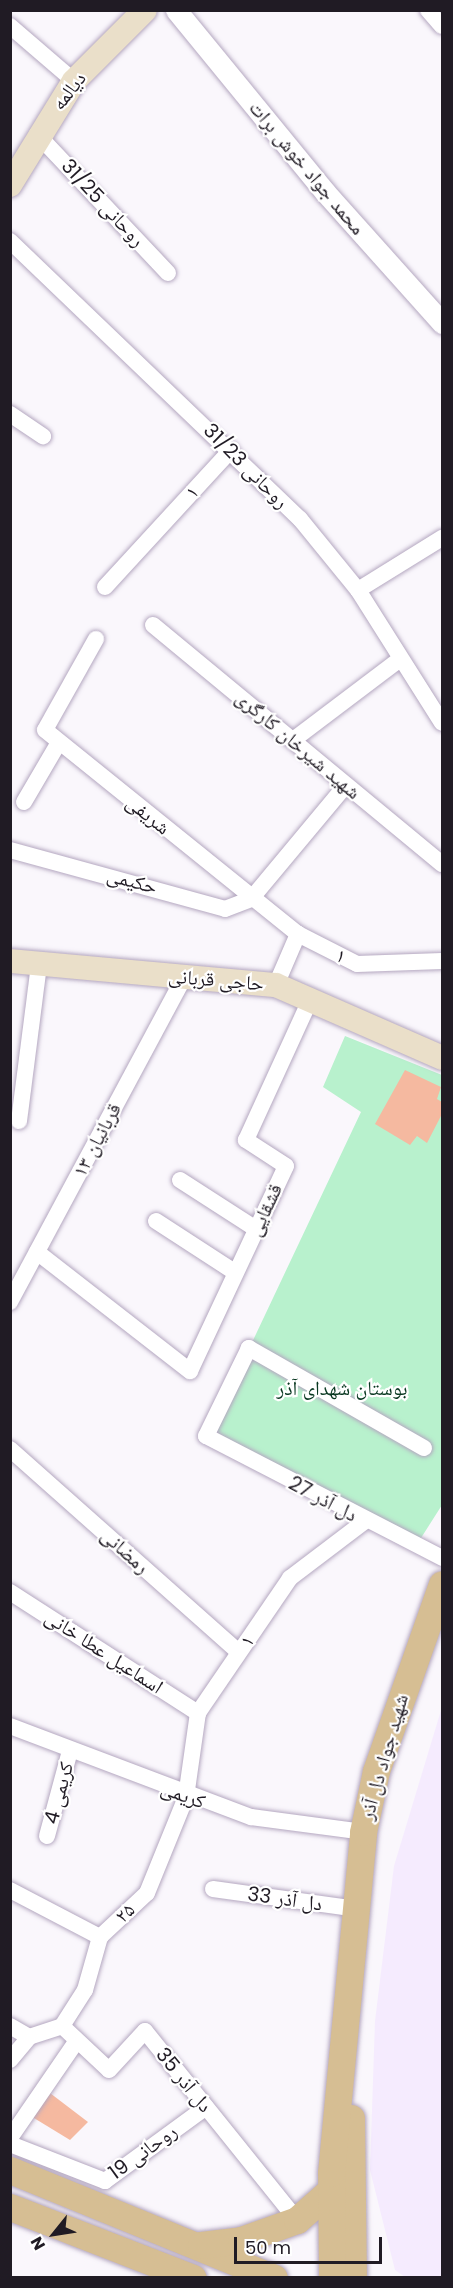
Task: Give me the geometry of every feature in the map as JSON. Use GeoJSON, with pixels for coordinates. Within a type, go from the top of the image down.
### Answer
{"type":"FeatureCollection","features":[{"type":"Feature","properties":{"kind":"main road","name":"دیالمه"},"geometry":{"type":"LineString","coordinates":[[10,185],[37,134],[74,81],[144,10]]}},
{"type":"Feature","properties":{"kind":"main road","name":"حاجی قربانی"},"geometry":{"type":"LineString","coordinates":[[10,961],[276,985],[442,1058]]}},
{"type":"Feature","properties":{"kind":"main road","name":"شهید جواد دل آذر"},"geometry":{"type":"LineString","coordinates":[[332,2277],[331,2190],[363,1832],[376,1771],[442,1584]]}},
{"type":"Feature","properties":{"kind":"main road","name":"شهید جواد دل آذر"},"geometry":{"type":"LineString","coordinates":[[345,2046],[351,2088],[353,2277]]}},
{"type":"Feature","properties":{"kind":"main road"},"geometry":{"type":"LineString","coordinates":[[10,2170],[200,2245],[274,2277]]}},
{"type":"Feature","properties":{"kind":"main road"},"geometry":{"type":"LineString","coordinates":[[200,2245],[242,2240],[297,2220],[331,2190]]}},
{"type":"Feature","properties":{"kind":"main road"},"geometry":{"type":"LineString","coordinates":[[10,2207],[193,2277]]}},
{"type":"Feature","properties":{"kind":"main road"},"geometry":{"type":"LineString","coordinates":[[351,2228],[375,2277]]}},
{"type":"Feature","properties":{"kind":"main road"},"geometry":{"type":"LineString","coordinates":[[148,2260],[165,2248],[159,2229]]}},
{"type":"Feature","properties":{"kind":"street","name":"محمد جواد خوش برات"},"geometry":{"type":"LineString","coordinates":[[176,10],[325,192],[442,323]]}},
{"type":"Feature","properties":{"kind":"street"},"geometry":{"type":"LineString","coordinates":[[428,10],[442,26]]}},
{"type":"Feature","properties":{"kind":"street"},"geometry":{"type":"LineString","coordinates":[[10,26],[74,81]]}},
{"type":"Feature","properties":{"kind":"street","name":"روحانی 31/25"},"geometry":{"type":"LineString","coordinates":[[37,134],[168,273]]}},
{"type":"Feature","properties":{"kind":"street","name":"روحانی 31/23"},"geometry":{"type":"LineString","coordinates":[[10,241],[231,450],[358,590],[442,723]]}},
{"type":"Feature","properties":{"kind":"street"},"geometry":{"type":"LineString","coordinates":[[10,414],[43,436]]}},
{"type":"Feature","properties":{"kind":"street","name":"۱"},"geometry":{"type":"LineString","coordinates":[[105,587],[231,450]]}},
{"type":"Feature","properties":{"kind":"street"},"geometry":{"type":"LineString","coordinates":[[358,590],[440,545]]}},
{"type":"Feature","properties":{"kind":"street","name":"شهید شیرخان کارگری"},"geometry":{"type":"LineString","coordinates":[[153,625],[442,864]]}},
{"type":"Feature","properties":{"kind":"street","name":"شریفی"},"geometry":{"type":"LineString","coordinates":[[96,639],[45,730],[251,899],[298,934]]}},
{"type":"Feature","properties":{"kind":"street"},"geometry":{"type":"LineString","coordinates":[[293,740],[400,659]]}},
{"type":"Feature","properties":{"kind":"street"},"geometry":{"type":"LineString","coordinates":[[24,802],[59,742]]}},
{"type":"Feature","properties":{"kind":"street"},"geometry":{"type":"LineString","coordinates":[[251,899],[346,785]]}},
{"type":"Feature","properties":{"kind":"street","name":"حکیمی"},"geometry":{"type":"LineString","coordinates":[[10,850],[225,909],[251,899]]}},
{"type":"Feature","properties":{"kind":"street"},"geometry":{"type":"LineString","coordinates":[[276,985],[298,934]]}},
{"type":"Feature","properties":{"kind":"street","name":"۱"},"geometry":{"type":"LineString","coordinates":[[298,934],[357,964],[442,961]]}},
{"type":"Feature","properties":{"kind":"street"},"geometry":{"type":"LineString","coordinates":[[19,1121],[39,964]]}},
{"type":"Feature","properties":{"kind":"street","name":"۱۳ قربانیان"},"geometry":{"type":"LineString","coordinates":[[10,1302],[184,978]]}},
{"type":"Feature","properties":{"kind":"street","name":"قشقایی"},"geometry":{"type":"LineString","coordinates":[[37,1252],[188,1370],[193,1368],[286,1166],[246,1140],[310,1000]]}},
{"type":"Feature","properties":{"kind":"street"},"geometry":{"type":"LineString","coordinates":[[180,1180],[256,1229]]}},
{"type":"Feature","properties":{"kind":"street"},"geometry":{"type":"LineString","coordinates":[[156,1221],[236,1273]]}},
{"type":"Feature","properties":{"kind":"street","name":"دل آذر 27"},"geometry":{"type":"LineString","coordinates":[[424,1448],[249,1348],[206,1436],[365,1521],[442,1558]]}},
{"type":"Feature","properties":{"kind":"street","name":"رمضانی"},"geometry":{"type":"LineString","coordinates":[[10,1449],[239,1652]]}},
{"type":"Feature","properties":{"kind":"street","name":"۱"},"geometry":{"type":"LineString","coordinates":[[186,1797],[198,1713],[290,1578],[365,1521]]}},
{"type":"Feature","properties":{"kind":"street","name":"اسماعیل عطا خانی"},"geometry":{"type":"LineString","coordinates":[[10,1592],[198,1713]]}},
{"type":"Feature","properties":{"kind":"street","name":"کریمی"},"geometry":{"type":"LineString","coordinates":[[10,1726],[186,1797],[251,1818],[363,1832]]}},
{"type":"Feature","properties":{"kind":"street","name":"کریمی 4"},"geometry":{"type":"LineString","coordinates":[[47,1836],[70,1751]]}},
{"type":"Feature","properties":{"kind":"street","name":"۲۵"},"geometry":{"type":"LineString","coordinates":[[62,2026],[85,1989],[100,1937],[147,1893],[186,1797]]}},
{"type":"Feature","properties":{"kind":"street","name":"دل آذر 33"},"geometry":{"type":"LineString","coordinates":[[213,1888],[357,1909]]}},
{"type":"Feature","properties":{"kind":"street"},"geometry":{"type":"LineString","coordinates":[[10,1890],[100,1937]]}},
{"type":"Feature","properties":{"kind":"street"},"geometry":{"type":"LineString","coordinates":[[10,2026],[29,2037]]}},
{"type":"Feature","properties":{"kind":"street"},"geometry":{"type":"LineString","coordinates":[[10,2061],[29,2037],[62,2026]]}},
{"type":"Feature","properties":{"kind":"street","name":"دل آذر 35"},"geometry":{"type":"LineString","coordinates":[[62,2026],[76,2043],[109,2070],[145,2031],[297,2220]]}},
{"type":"Feature","properties":{"kind":"street"},"geometry":{"type":"LineString","coordinates":[[10,2138],[76,2043]]}},
{"type":"Feature","properties":{"kind":"street","name":"روحانی 19"},"geometry":{"type":"LineString","coordinates":[[10,2144],[105,2181],[206,2107]]}},
{"type":"Feature","properties":{"kind":"shaded area"},"geometry":{"type":"Polygon","coordinates":[[[442,1707],[442,2277],[405,2277],[395,2270],[370,2170],[375,2021],[394,1866],[442,1707]]]}},
{"type":"Feature","properties":{"kind":"green space","name":"بوستان شهدای آذر"},"geometry":{"type":"Polygon","coordinates":[[[345,1036],[442,1075],[442,1505],[414,1549],[211,1429],[361,1112],[323,1087],[345,1036]]]}},
{"type":"Feature","properties":{"kind":"building"},"geometry":{"type":"Polygon","coordinates":[[[405,1070],[441,1087],[437,1099],[442,1102],[442,1114],[427,1143],[417,1136],[410,1145],[375,1124],[405,1070]]]}},
{"type":"Feature","properties":{"kind":"building"},"geometry":{"type":"Polygon","coordinates":[[[46,2090],[88,2122],[70,2140],[29,2115],[46,2090]]]}}]}
